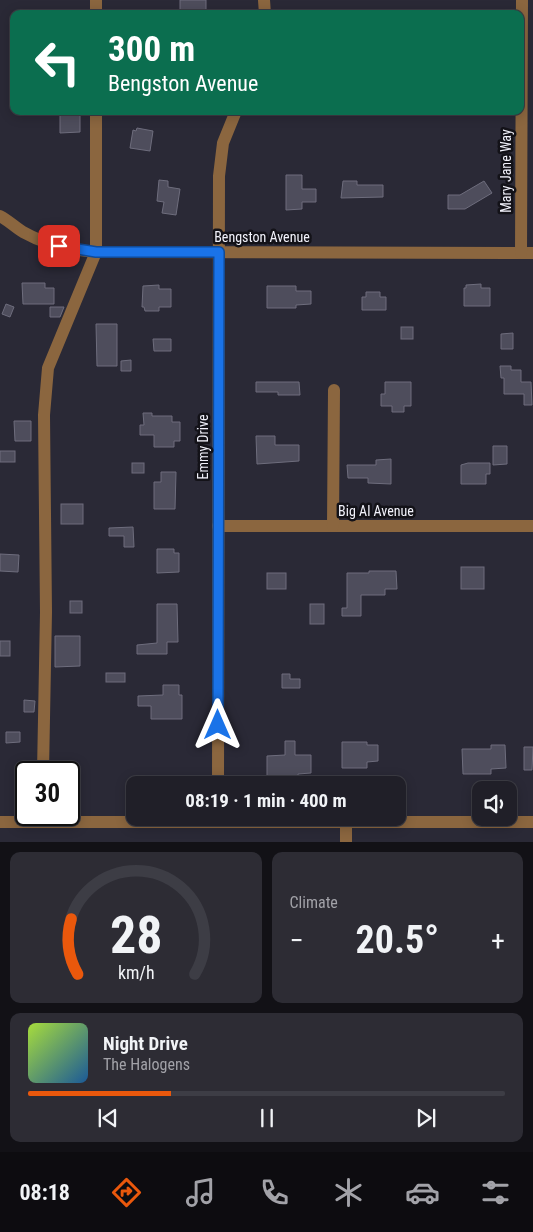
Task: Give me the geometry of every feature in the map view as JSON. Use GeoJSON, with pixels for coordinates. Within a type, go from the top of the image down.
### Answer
{"type":"FeatureCollection","features":[{"type":"Feature","properties":{"kind":"street","name":"Mary Jane Way"},"geometry":{"type":"LineString","coordinates":[[524,101],[527,253]]}},
{"type":"Feature","properties":{"kind":"street"},"geometry":{"type":"LineString","coordinates":[[43,761],[46,612],[44,415],[48,368],[96,252],[96,115]]}},
{"type":"Feature","properties":{"kind":"street","name":"Emmy Drive"},"geometry":{"type":"LineString","coordinates":[[218,776],[220,168],[223,143],[234,115]]}},
{"type":"Feature","properties":{"kind":"street","name":"Bengston Avenue"},"geometry":{"type":"LineString","coordinates":[[0,216],[24,232],[47,243],[71,250],[96,252],[527,253]]}},
{"type":"Feature","properties":{"kind":"street"},"geometry":{"type":"LineString","coordinates":[[333,526],[334,390]]}},
{"type":"Feature","properties":{"kind":"street","name":"Big Al Avenue"},"geometry":{"type":"LineString","coordinates":[[218,526],[533,526]]}},
{"type":"Feature","properties":{"kind":"street"},"geometry":{"type":"LineString","coordinates":[[80,818],[126,819]]}},
{"type":"Feature","properties":{"kind":"street"},"geometry":{"type":"LineString","coordinates":[[0,822],[15,821]]}},
{"type":"Feature","properties":{"kind":"street"},"geometry":{"type":"LineString","coordinates":[[406,823],[533,822]]}},
{"type":"Feature","properties":{"kind":"street"},"geometry":{"type":"LineString","coordinates":[[346,826],[346,842]]}},
{"type":"Feature","properties":{"kind":"building"},"geometry":{"type":"Polygon","coordinates":[[[180,0],[206,0],[206,10],[180,10],[180,0]]]}},
{"type":"Feature","properties":{"kind":"building"},"geometry":{"type":"Polygon","coordinates":[[[60,115],[80,115],[80,132],[60,133],[60,115]]]}},
{"type":"Feature","properties":{"kind":"building"},"geometry":{"type":"Polygon","coordinates":[[[137,128],[153,131],[150,151],[130,148],[133,130],[136,131],[137,128]]]}},
{"type":"Feature","properties":{"kind":"building"},"geometry":{"type":"Polygon","coordinates":[[[286,175],[302,175],[302,189],[316,189],[316,202],[302,202],[302,209],[286,210],[286,175]]]}},
{"type":"Feature","properties":{"kind":"building"},"geometry":{"type":"Polygon","coordinates":[[[159,180],[168,181],[168,187],[180,189],[176,215],[162,213],[164,202],[157,201],[159,180]]]}},
{"type":"Feature","properties":{"kind":"building"},"geometry":{"type":"Polygon","coordinates":[[[343,181],[357,181],[357,185],[383,185],[383,197],[341,198],[343,181]]]}},
{"type":"Feature","properties":{"kind":"building"},"geometry":{"type":"Polygon","coordinates":[[[484,181],[492,193],[465,209],[448,209],[448,195],[460,195],[484,181]]]}},
{"type":"Feature","properties":{"kind":"building"},"geometry":{"type":"Polygon","coordinates":[[[22,283],[45,283],[45,288],[54,288],[54,304],[23,304],[22,283]]]}},
{"type":"Feature","properties":{"kind":"building"},"geometry":{"type":"Polygon","coordinates":[[[481,284],[481,288],[490,288],[490,306],[464,306],[464,288],[466,288],[466,285],[481,284]]]}},
{"type":"Feature","properties":{"kind":"building"},"geometry":{"type":"Polygon","coordinates":[[[159,285],[159,289],[171,289],[171,307],[159,307],[159,311],[145,311],[144,307],[142,307],[143,286],[159,285]]]}},
{"type":"Feature","properties":{"kind":"building"},"geometry":{"type":"Polygon","coordinates":[[[267,286],[296,286],[296,291],[311,291],[311,304],[296,305],[296,308],[267,308],[267,286]]]}},
{"type":"Feature","properties":{"kind":"building"},"geometry":{"type":"Polygon","coordinates":[[[366,292],[380,292],[380,297],[386,297],[386,310],[362,310],[362,297],[366,297],[366,292]]]}},
{"type":"Feature","properties":{"kind":"building"},"geometry":{"type":"Polygon","coordinates":[[[6,304],[14,307],[10,317],[2,314],[6,304]]]}},
{"type":"Feature","properties":{"kind":"building"},"geometry":{"type":"Polygon","coordinates":[[[50,307],[64,307],[60,317],[50,317],[50,307]]]}},
{"type":"Feature","properties":{"kind":"building"},"geometry":{"type":"Polygon","coordinates":[[[96,324],[117,324],[117,366],[97,366],[96,324]]]}},
{"type":"Feature","properties":{"kind":"building"},"geometry":{"type":"Polygon","coordinates":[[[401,327],[413,327],[413,339],[401,339],[401,327]]]}},
{"type":"Feature","properties":{"kind":"building"},"geometry":{"type":"Polygon","coordinates":[[[513,333],[513,349],[501,349],[501,334],[513,333]]]}},
{"type":"Feature","properties":{"kind":"building"},"geometry":{"type":"Polygon","coordinates":[[[153,339],[171,339],[171,351],[154,351],[153,339]]]}},
{"type":"Feature","properties":{"kind":"building"},"geometry":{"type":"Polygon","coordinates":[[[131,360],[131,371],[121,371],[121,361],[131,360]]]}},
{"type":"Feature","properties":{"kind":"building"},"geometry":{"type":"Polygon","coordinates":[[[500,366],[511,366],[511,370],[521,370],[521,382],[531,382],[532,405],[524,405],[524,394],[504,394],[504,378],[501,378],[500,366]]]}},
{"type":"Feature","properties":{"kind":"building"},"geometry":{"type":"Polygon","coordinates":[[[256,382],[299,382],[300,395],[256,392],[256,382]]]}},
{"type":"Feature","properties":{"kind":"building"},"geometry":{"type":"Polygon","coordinates":[[[385,382],[411,382],[411,406],[404,406],[404,412],[392,412],[392,406],[381,406],[381,394],[385,394],[385,382]]]}},
{"type":"Feature","properties":{"kind":"building"},"geometry":{"type":"Polygon","coordinates":[[[143,413],[152,413],[152,416],[172,416],[172,422],[180,422],[180,441],[174,441],[174,447],[154,447],[154,435],[140,435],[140,425],[144,425],[143,413]]]}},
{"type":"Feature","properties":{"kind":"building"},"geometry":{"type":"Polygon","coordinates":[[[14,421],[31,421],[31,441],[15,441],[14,421]]]}},
{"type":"Feature","properties":{"kind":"building"},"geometry":{"type":"Polygon","coordinates":[[[256,436],[275,436],[275,445],[299,445],[299,461],[257,464],[256,436]]]}},
{"type":"Feature","properties":{"kind":"building"},"geometry":{"type":"Polygon","coordinates":[[[493,446],[507,446],[507,464],[493,465],[493,446]]]}},
{"type":"Feature","properties":{"kind":"building"},"geometry":{"type":"Polygon","coordinates":[[[0,451],[15,451],[15,462],[0,462],[0,451]]]}},
{"type":"Feature","properties":{"kind":"building"},"geometry":{"type":"Polygon","coordinates":[[[391,459],[391,484],[368,483],[368,478],[348,478],[347,465],[376,465],[376,460],[391,459]]]}},
{"type":"Feature","properties":{"kind":"building"},"geometry":{"type":"Polygon","coordinates":[[[132,463],[144,463],[144,473],[132,473],[132,463]]]}},
{"type":"Feature","properties":{"kind":"building"},"geometry":{"type":"Polygon","coordinates":[[[468,463],[490,463],[490,474],[486,474],[486,484],[461,484],[461,465],[468,463]]]}},
{"type":"Feature","properties":{"kind":"building"},"geometry":{"type":"Polygon","coordinates":[[[161,472],[176,472],[175,509],[154,509],[154,482],[161,482],[161,472]]]}},
{"type":"Feature","properties":{"kind":"building"},"geometry":{"type":"Polygon","coordinates":[[[61,504],[83,504],[83,524],[61,524],[61,504]]]}},
{"type":"Feature","properties":{"kind":"building"},"geometry":{"type":"Polygon","coordinates":[[[133,527],[134,547],[124,547],[124,536],[109,536],[109,528],[133,527]]]}},
{"type":"Feature","properties":{"kind":"building"},"geometry":{"type":"Polygon","coordinates":[[[157,549],[174,549],[174,553],[179,553],[179,572],[157,573],[157,549]]]}},
{"type":"Feature","properties":{"kind":"building"},"geometry":{"type":"Polygon","coordinates":[[[0,554],[19,555],[18,572],[0,571],[0,554]]]}},
{"type":"Feature","properties":{"kind":"building"},"geometry":{"type":"Polygon","coordinates":[[[461,567],[484,567],[484,589],[461,589],[461,567]]]}},
{"type":"Feature","properties":{"kind":"building"},"geometry":{"type":"Polygon","coordinates":[[[369,571],[396,571],[397,589],[385,589],[385,595],[361,595],[361,616],[342,616],[342,608],[347,608],[347,573],[369,573],[369,571]]]}},
{"type":"Feature","properties":{"kind":"building"},"geometry":{"type":"Polygon","coordinates":[[[267,573],[286,573],[286,589],[267,589],[267,573]]]}},
{"type":"Feature","properties":{"kind":"building"},"geometry":{"type":"Polygon","coordinates":[[[70,601],[82,601],[82,613],[70,613],[70,601]]]}},
{"type":"Feature","properties":{"kind":"building"},"geometry":{"type":"Polygon","coordinates":[[[157,604],[177,604],[178,642],[167,642],[167,654],[137,654],[137,645],[157,643],[157,604]]]}},
{"type":"Feature","properties":{"kind":"building"},"geometry":{"type":"Polygon","coordinates":[[[310,604],[324,604],[324,624],[310,624],[310,604]]]}},
{"type":"Feature","properties":{"kind":"building"},"geometry":{"type":"Polygon","coordinates":[[[55,636],[80,636],[80,666],[55,667],[55,636]]]}},
{"type":"Feature","properties":{"kind":"building"},"geometry":{"type":"Polygon","coordinates":[[[0,641],[10,641],[10,656],[0,656],[0,641]]]}},
{"type":"Feature","properties":{"kind":"building"},"geometry":{"type":"Polygon","coordinates":[[[106,673],[125,673],[125,682],[106,682],[106,673]]]}},
{"type":"Feature","properties":{"kind":"building"},"geometry":{"type":"Polygon","coordinates":[[[282,674],[290,674],[290,679],[300,679],[300,688],[282,688],[282,674]]]}},
{"type":"Feature","properties":{"kind":"building"},"geometry":{"type":"Polygon","coordinates":[[[163,685],[179,685],[179,695],[182,695],[182,719],[151,719],[151,706],[138,706],[138,696],[163,695],[163,685]]]}},
{"type":"Feature","properties":{"kind":"building"},"geometry":{"type":"Polygon","coordinates":[[[24,700],[35,701],[34,712],[24,712],[24,700]]]}},
{"type":"Feature","properties":{"kind":"building"},"geometry":{"type":"Polygon","coordinates":[[[6,732],[20,732],[20,742],[6,743],[6,732]]]}},
{"type":"Feature","properties":{"kind":"building"},"geometry":{"type":"Polygon","coordinates":[[[285,741],[295,741],[295,755],[311,755],[311,773],[298,774],[298,776],[267,776],[267,756],[285,755],[285,741]]]}},
{"type":"Feature","properties":{"kind":"building"},"geometry":{"type":"Polygon","coordinates":[[[342,742],[367,742],[367,745],[378,745],[378,761],[367,762],[367,768],[342,768],[342,742]]]}},
{"type":"Feature","properties":{"kind":"building"},"geometry":{"type":"Polygon","coordinates":[[[491,745],[505,745],[506,768],[491,769],[491,774],[463,774],[462,749],[491,749],[491,745]]]}},
{"type":"Feature","properties":{"kind":"building"},"geometry":{"type":"Polygon","coordinates":[[[524,747],[533,747],[532,770],[524,770],[524,747]]]}},
{"type":"Feature","properties":{"kind":"route"},"geometry":{"type":"LineString","coordinates":[[59,246],[71,250],[96,252],[219,252],[218,725]]}}]}
